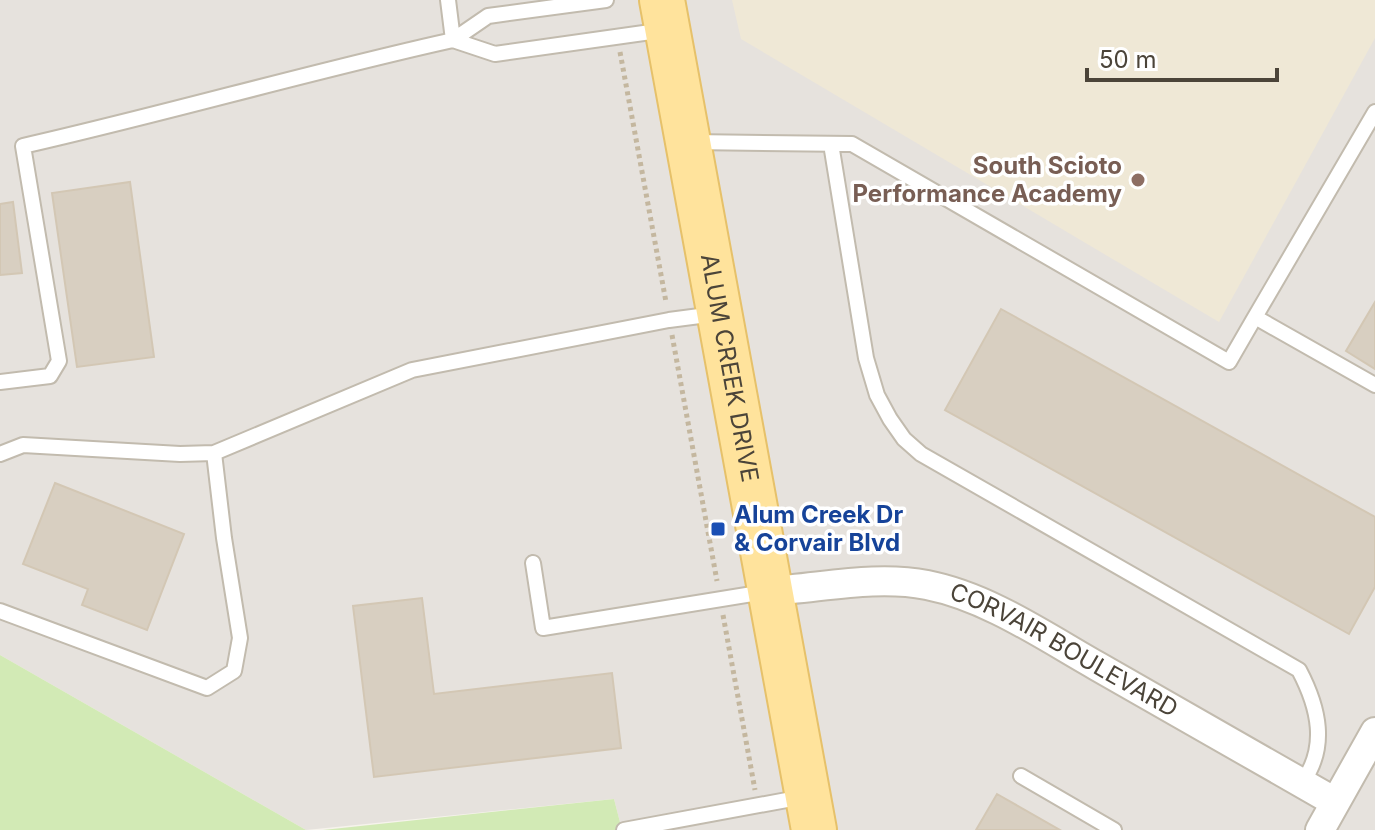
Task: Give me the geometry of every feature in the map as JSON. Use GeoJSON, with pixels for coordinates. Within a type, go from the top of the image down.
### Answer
{"type":"FeatureCollection","features":[{"type":"Feature","properties":{"kind":"main road","name":"ALUM CREEK DRIVE"},"geometry":{"type":"LineString","coordinates":[[664,15],[810,813]]}},
{"type":"Feature","properties":{"kind":"street","name":"CORVAIR BOULEVARD"},"geometry":{"type":"LineString","coordinates":[[770,591],[855,582],[895,582],[951,591],[1013,618],[1335,802]]}},
{"type":"Feature","properties":{"kind":"street"},"geometry":{"type":"LineString","coordinates":[[1320,830],[1375,732]]}},
{"type":"Feature","properties":{"kind":"lane"},"geometry":{"type":"LineString","coordinates":[[448,0],[453,40]]}},
{"type":"Feature","properties":{"kind":"lane"},"geometry":{"type":"LineString","coordinates":[[0,382],[50,376],[59,361],[23,146],[161,114],[329,68],[453,40],[488,16],[606,0]]}},
{"type":"Feature","properties":{"kind":"lane"},"geometry":{"type":"LineString","coordinates":[[453,40],[495,54],[617,36],[664,15]]}},
{"type":"Feature","properties":{"kind":"lane"},"geometry":{"type":"LineString","coordinates":[[687,142],[852,144],[1229,362],[1375,112]]}},
{"type":"Feature","properties":{"kind":"lane"},"geometry":{"type":"LineString","coordinates":[[831,144],[866,358],[877,395],[890,419],[921,454],[1299,670],[1309,688],[1320,740],[1315,766],[1302,783]]}},
{"type":"Feature","properties":{"kind":"lane"},"geometry":{"type":"LineString","coordinates":[[0,454],[23,445],[180,454],[214,453],[412,370],[669,320],[719,314]]}},
{"type":"Feature","properties":{"kind":"lane"},"geometry":{"type":"LineString","coordinates":[[1255,317],[1375,385]]}},
{"type":"Feature","properties":{"kind":"lane"},"geometry":{"type":"LineString","coordinates":[[0,611],[207,688],[234,671],[240,638],[214,453]]}},
{"type":"Feature","properties":{"kind":"lane"},"geometry":{"type":"LineString","coordinates":[[533,563],[543,628],[770,591]]}},
{"type":"Feature","properties":{"kind":"lane"},"geometry":{"type":"LineString","coordinates":[[1021,776],[1114,830]]}},
{"type":"Feature","properties":{"kind":"lane"},"geometry":{"type":"LineString","coordinates":[[624,830],[758,805],[810,813]]}},
{"type":"Feature","properties":{"kind":"path"},"geometry":{"type":"LineString","coordinates":[[617,36],[758,805]]}},
{"type":"Feature","properties":{"kind":"shaded area"},"geometry":{"type":"Polygon","coordinates":[[[0,0],[1375,0],[1375,830],[622,830],[614,799],[306,830],[0,655],[0,0]]]}},
{"type":"Feature","properties":{"kind":"shaded area","name":"South Scioto Performance Academy"},"geometry":{"type":"Polygon","coordinates":[[[732,0],[1375,0],[1375,38],[1219,322],[741,39],[732,0]]]}},
{"type":"Feature","properties":{"kind":"green space"},"geometry":{"type":"Polygon","coordinates":[[[0,655],[306,830],[0,830],[0,655]]]}},
{"type":"Feature","properties":{"kind":"green space"},"geometry":{"type":"Polygon","coordinates":[[[614,799],[622,830],[323,830],[614,799]]]}},
{"type":"Feature","properties":{"kind":"building"},"geometry":{"type":"Polygon","coordinates":[[[130,182],[154,357],[77,367],[52,193],[130,182]]]}},
{"type":"Feature","properties":{"kind":"building"},"geometry":{"type":"Polygon","coordinates":[[[13,202],[22,273],[0,275],[0,204],[13,202]]]}},
{"type":"Feature","properties":{"kind":"building"},"geometry":{"type":"Polygon","coordinates":[[[1375,302],[1375,369],[1346,351],[1375,302]]]}},
{"type":"Feature","properties":{"kind":"building"},"geometry":{"type":"Polygon","coordinates":[[[1001,309],[1375,517],[1375,587],[1349,634],[945,410],[1001,309]]]}},
{"type":"Feature","properties":{"kind":"building"},"geometry":{"type":"Polygon","coordinates":[[[55,483],[184,534],[147,630],[82,605],[88,589],[23,564],[55,483]]]}},
{"type":"Feature","properties":{"kind":"building"},"geometry":{"type":"Polygon","coordinates":[[[422,598],[434,694],[612,673],[621,748],[374,777],[353,606],[422,598]]]}},
{"type":"Feature","properties":{"kind":"building"},"geometry":{"type":"Polygon","coordinates":[[[997,794],[1060,830],[976,830],[997,794]]]}},
{"type":"Feature","properties":{"kind":"place","name":"South Scioto Performance Academy"},"geometry":{"type":"Point","coordinates":[1138,180]}},
{"type":"Feature","properties":{"kind":"place","name":"Alum Creek Dr & Corvair Blvd"},"geometry":{"type":"Point","coordinates":[718,529]}}]}
